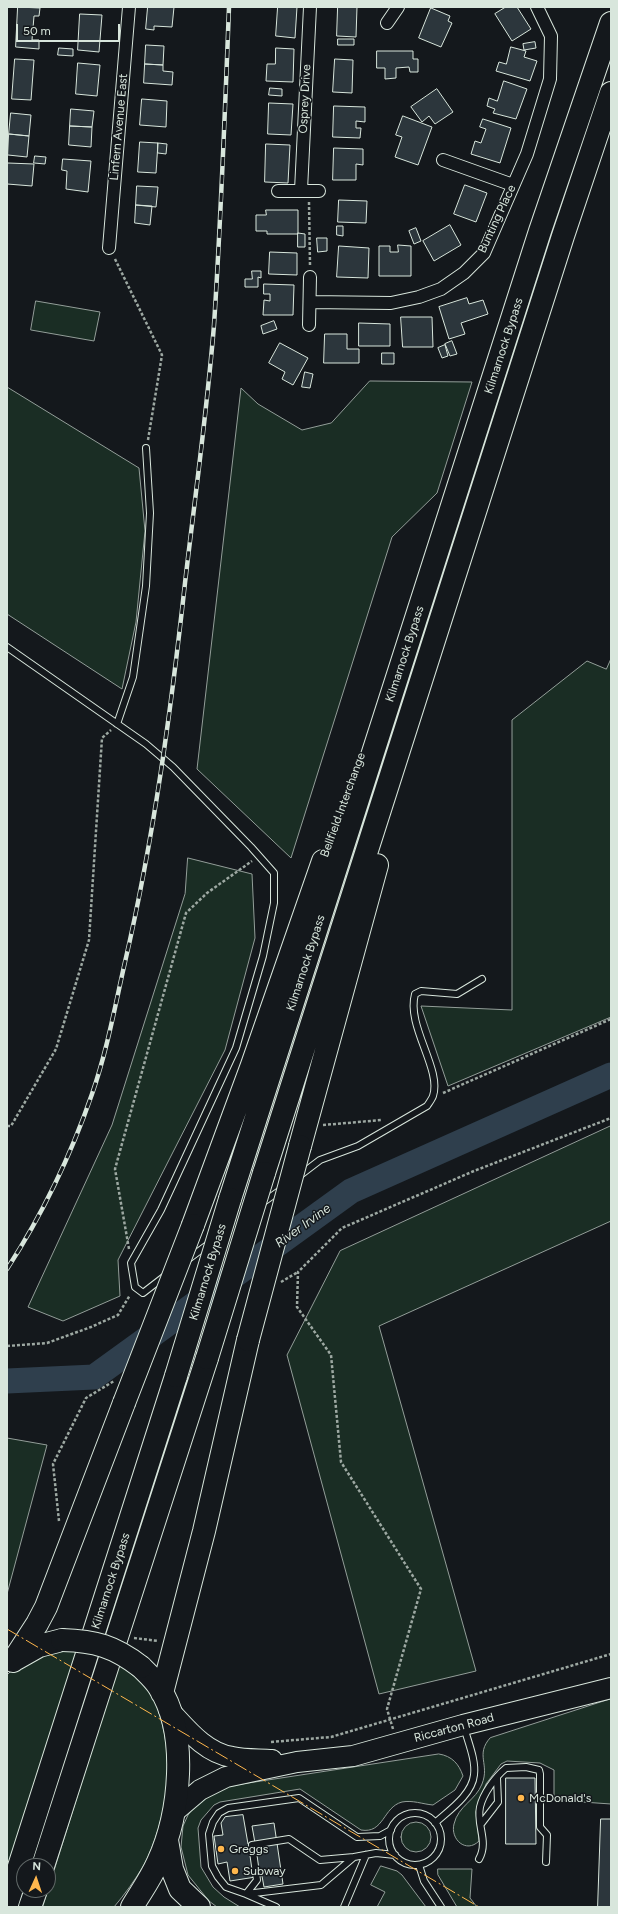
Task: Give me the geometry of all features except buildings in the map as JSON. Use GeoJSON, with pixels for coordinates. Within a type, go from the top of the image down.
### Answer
{"type":"FeatureCollection","features":[{"type":"Feature","properties":{"kind":"highway","name":"Kilmarnock Bypass"},"geometry":{"type":"LineString","coordinates":[[7,1904],[176,1376],[230,1199],[540,231],[611,23]]}},
{"type":"Feature","properties":{"kind":"highway","name":"Kilmarnock Bypass"},"geometry":{"type":"LineString","coordinates":[[47,1858],[563,236],[611,93]]}},
{"type":"Feature","properties":{"kind":"highway","name":"Bellfield Interchange"},"geometry":{"type":"LineString","coordinates":[[10,1663],[38,1624],[46,1607],[193,1225],[252,1065],[352,778],[440,547]]}},
{"type":"Feature","properties":{"kind":"highway"},"geometry":{"type":"LineString","coordinates":[[166,1701],[174,1643],[204,1531],[248,1340],[462,553]]}},
{"type":"Feature","properties":{"kind":"highway"},"geometry":{"type":"LineString","coordinates":[[10,1663],[38,1646],[62,1640],[82,1640],[107,1646],[129,1658],[141,1667],[152,1678],[166,1701],[175,1733],[178,1762],[173,1813],[167,1838],[158,1862],[132,1907]]}},
{"type":"Feature","properties":{"kind":"highway"},"geometry":{"type":"LineString","coordinates":[[167,1838],[172,1869],[180,1889],[199,1907]]}},
{"type":"Feature","properties":{"kind":"main road","name":"Riccarton Road"},"geometry":{"type":"LineString","coordinates":[[173,1813],[200,1790],[226,1777],[296,1762],[353,1756],[463,1725],[611,1688]]}},
{"type":"Feature","properties":{"kind":"main road","name":"Riccarton Road"},"geometry":{"type":"LineString","coordinates":[[166,1701],[198,1740],[211,1749],[230,1757],[296,1762]]}},
{"type":"Feature","properties":{"kind":"street","name":"Linfern Avenue East"},"geometry":{"type":"LineString","coordinates":[[109,248],[129,7]]}},
{"type":"Feature","properties":{"kind":"street","name":"Osprey Drive"},"geometry":{"type":"LineString","coordinates":[[309,190],[310,7]]}},
{"type":"Feature","properties":{"kind":"street"},"geometry":{"type":"LineString","coordinates":[[387,23],[398,7]]}},
{"type":"Feature","properties":{"kind":"street","name":"Bunting Place"},"geometry":{"type":"LineString","coordinates":[[310,302],[391,303],[420,298],[441,289],[464,273],[484,253],[526,154],[550,79],[551,36],[537,7]]}},
{"type":"Feature","properties":{"kind":"street"},"geometry":{"type":"LineString","coordinates":[[443,160],[513,185]]}},
{"type":"Feature","properties":{"kind":"street"},"geometry":{"type":"LineString","coordinates":[[278,191],[309,190]]}},
{"type":"Feature","properties":{"kind":"street"},"geometry":{"type":"LineString","coordinates":[[309,325],[310,277]]}},
{"type":"Feature","properties":{"kind":"lane"},"geometry":{"type":"LineString","coordinates":[[117,724],[133,676],[146,586],[150,513],[146,448]]}},
{"type":"Feature","properties":{"kind":"lane"},"geometry":{"type":"LineString","coordinates":[[7,647],[146,744],[173,767],[274,873],[274,903],[262,956],[236,1048],[161,1210],[131,1263],[135,1287],[143,1293],[225,1231]]}},
{"type":"Feature","properties":{"kind":"lane"},"geometry":{"type":"LineString","coordinates":[[244,1217],[320,1160],[358,1146],[427,1106],[432,1099],[434,1081],[415,1017],[413,1002],[415,994],[421,991],[457,994],[464,992],[482,979]]}},
{"type":"Feature","properties":{"kind":"lane"},"geometry":{"type":"LineString","coordinates":[[435,1823],[464,1795],[474,1776],[474,1764],[463,1725]]}},
{"type":"Feature","properties":{"kind":"lane"},"geometry":{"type":"LineString","coordinates":[[479,1859],[484,1850],[480,1808],[490,1786],[506,1768],[514,1767],[534,1768],[539,1770],[540,1827],[547,1835],[546,1862]]}},
{"type":"Feature","properties":{"kind":"lane"},"geometry":{"type":"LineString","coordinates":[[481,1824],[498,1802],[497,1778]]}},
{"type":"Feature","properties":{"kind":"lane"},"geometry":{"type":"LineString","coordinates":[[246,1894],[257,1880],[252,1845],[289,1839],[320,1860],[386,1853],[395,1855],[406,1863],[419,1865],[431,1860],[439,1849],[441,1836],[435,1823],[429,1818],[415,1814],[401,1818],[391,1830],[380,1836],[357,1837],[299,1798],[228,1808],[219,1813],[213,1822],[209,1834],[212,1866],[226,1887],[276,1907]]}},
{"type":"Feature","properties":{"kind":"lane"},"geometry":{"type":"LineString","coordinates":[[391,1830],[390,1843],[395,1855]]}},
{"type":"Feature","properties":{"kind":"lane"},"geometry":{"type":"LineString","coordinates":[[344,1907],[366,1855]]}},
{"type":"Feature","properties":{"kind":"lane"},"geometry":{"type":"LineString","coordinates":[[246,1894],[321,1885],[354,1856]]}},
{"type":"Feature","properties":{"kind":"lane"},"geometry":{"type":"LineString","coordinates":[[419,1865],[424,1881],[441,1907]]}},
{"type":"Feature","properties":{"kind":"path"},"geometry":{"type":"LineString","coordinates":[[309,190],[310,277]]}},
{"type":"Feature","properties":{"kind":"path"},"geometry":{"type":"LineString","coordinates":[[109,248],[162,355],[146,448]]}},
{"type":"Feature","properties":{"kind":"path"},"geometry":{"type":"LineString","coordinates":[[7,1126],[11,1126],[56,1049],[89,940],[102,738],[117,724]]}},
{"type":"Feature","properties":{"kind":"path"},"geometry":{"type":"LineString","coordinates":[[131,1263],[115,1169],[186,913],[207,893],[259,856]]}},
{"type":"Feature","properties":{"kind":"path"},"geometry":{"type":"LineString","coordinates":[[432,1099],[611,1019]]}},
{"type":"Feature","properties":{"kind":"path"},"geometry":{"type":"LineString","coordinates":[[318,1125],[407,1118]]}},
{"type":"Feature","properties":{"kind":"path"},"geometry":{"type":"LineString","coordinates":[[398,1743],[387,1710],[421,1589],[341,1462],[331,1355],[297,1307],[298,1272],[342,1228],[474,1171],[611,1118]]}},
{"type":"Feature","properties":{"kind":"path"},"geometry":{"type":"LineString","coordinates":[[7,1346],[47,1343],[92,1327],[118,1315],[135,1287]]}},
{"type":"Feature","properties":{"kind":"path"},"geometry":{"type":"LineString","coordinates":[[131,1638],[174,1643]]}},
{"type":"Feature","properties":{"kind":"path"},"geometry":{"type":"LineString","coordinates":[[270,1742],[331,1737],[611,1654]]}},
{"type":"Feature","properties":{"kind":"green space"},"geometry":{"type":"Polygon","coordinates":[[[36,301],[100,312],[94,341],[31,330],[36,301]]]}},
{"type":"Feature","properties":{"kind":"green space"},"geometry":{"type":"Polygon","coordinates":[[[370,381],[472,382],[437,493],[392,537],[291,858],[197,769],[241,388],[258,404],[302,430],[331,423],[370,381]]]}},
{"type":"Feature","properties":{"kind":"green space"},"geometry":{"type":"Polygon","coordinates":[[[7,387],[139,468],[145,531],[136,622],[122,689],[7,614],[7,387]]]}},
{"type":"Feature","properties":{"kind":"green space"},"geometry":{"type":"Polygon","coordinates":[[[611,659],[611,1017],[448,1086],[421,1006],[512,1010],[512,720],[587,661],[606,669],[611,659]]]}},
{"type":"Feature","properties":{"kind":"green space"},"geometry":{"type":"Polygon","coordinates":[[[188,858],[252,874],[255,938],[225,1050],[118,1260],[120,1296],[63,1321],[28,1307],[112,1125],[185,894],[188,858]]]}},
{"type":"Feature","properties":{"kind":"green space"},"geometry":{"type":"Polygon","coordinates":[[[611,1126],[611,1221],[379,1326],[476,1671],[379,1694],[287,1355],[340,1251],[611,1126]]]}},
{"type":"Feature","properties":{"kind":"green space"},"geometry":{"type":"Polygon","coordinates":[[[7,1438],[47,1445],[7,1594],[7,1438]]]}},
{"type":"Feature","properties":{"kind":"green space"},"geometry":{"type":"Polygon","coordinates":[[[79,1650],[7,1879],[7,1675],[12,1670],[55,1651],[79,1650]]]}},
{"type":"Feature","properties":{"kind":"green space"},"geometry":{"type":"Polygon","coordinates":[[[120,1661],[153,1693],[165,1734],[167,1753],[166,1792],[158,1830],[144,1865],[130,1887],[114,1907],[43,1907],[46,1898],[56,1898],[56,1865],[120,1661]]]}},
{"type":"Feature","properties":{"kind":"green space"},"geometry":{"type":"Polygon","coordinates":[[[611,1699],[611,1804],[554,1800],[554,1770],[540,1763],[507,1761],[501,1764],[486,1784],[479,1802],[476,1812],[479,1841],[474,1845],[469,1846],[460,1843],[454,1835],[454,1824],[459,1812],[476,1794],[482,1784],[485,1771],[483,1755],[486,1744],[490,1738],[611,1699]]]}},
{"type":"Feature","properties":{"kind":"green space"},"geometry":{"type":"Polygon","coordinates":[[[439,1754],[444,1755],[454,1761],[463,1776],[455,1790],[433,1805],[410,1801],[402,1802],[391,1809],[379,1824],[369,1830],[361,1830],[300,1789],[220,1802],[214,1805],[201,1820],[198,1828],[201,1867],[213,1887],[224,1897],[240,1907],[217,1907],[209,1901],[188,1875],[181,1847],[183,1826],[188,1815],[197,1803],[223,1787],[439,1754]]]}},
{"type":"Feature","properties":{"kind":"green space"},"geometry":{"type":"Polygon","coordinates":[[[416,1822],[427,1826],[431,1837],[427,1848],[416,1852],[405,1848],[401,1837],[405,1826],[416,1822]]]}},
{"type":"Feature","properties":{"kind":"green space"},"geometry":{"type":"Polygon","coordinates":[[[381,1866],[397,1871],[402,1875],[426,1907],[377,1907],[385,1892],[371,1885],[381,1866]]]}},
{"type":"Feature","properties":{"kind":"green space"},"geometry":{"type":"Polygon","coordinates":[[[438,1869],[472,1869],[470,1898],[477,1907],[457,1907],[438,1875],[438,1869]]]}},
{"type":"Feature","properties":{"kind":"waterway","name":"River Irvine"},"geometry":{"type":"LineString","coordinates":[[7,1381],[94,1377],[351,1191],[611,1075]]}},
{"type":"Feature","properties":{"kind":"railway"},"geometry":{"type":"LineString","coordinates":[[7,1269],[44,1206],[55,1184],[75,1139],[92,1094],[110,1028],[145,868],[168,726],[211,357],[221,206],[229,7]]}},
{"type":"Feature","properties":{"kind":"power"},"geometry":{"type":"LineString","coordinates":[[7,1629],[479,1907]]}},
{"type":"Feature","properties":{"kind":"place","name":"McDonald's"},"geometry":{"type":"Point","coordinates":[521,1798]}},
{"type":"Feature","properties":{"kind":"place","name":"Greggs"},"geometry":{"type":"Point","coordinates":[221,1849]}},
{"type":"Feature","properties":{"kind":"place","name":"Subway"},"geometry":{"type":"Point","coordinates":[235,1871]}}]}
